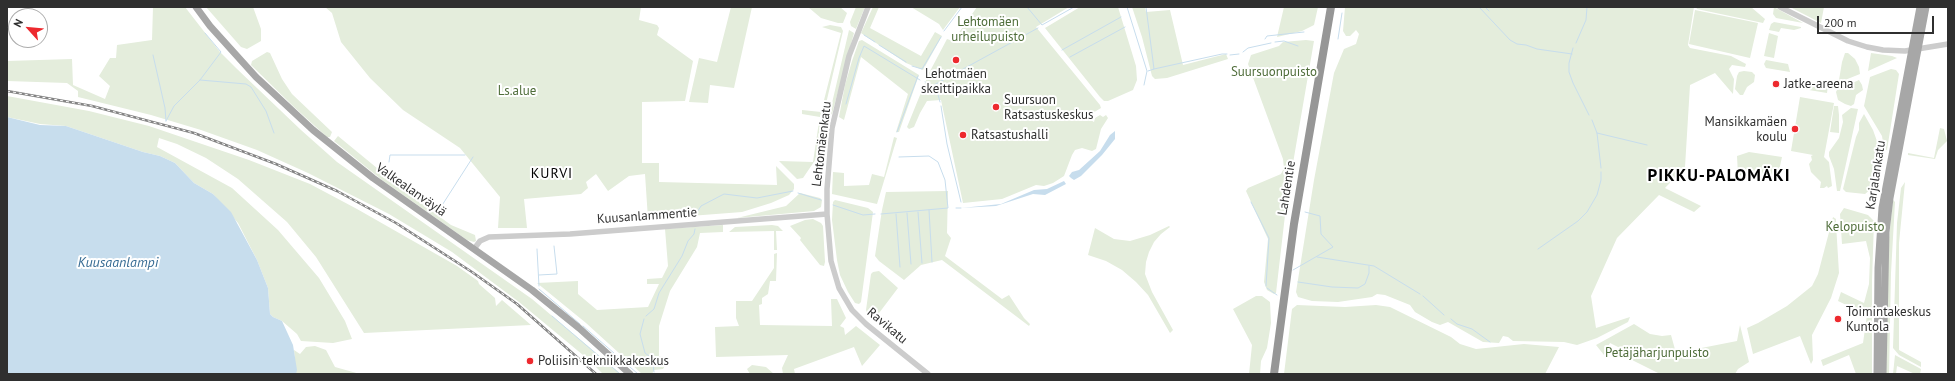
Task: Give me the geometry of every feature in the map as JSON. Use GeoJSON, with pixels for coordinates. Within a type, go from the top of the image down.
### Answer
{"type":"FeatureCollection","features":[{"type":"Feature","properties":{"kind":"highway","name":"Lahdentie"},"geometry":{"type":"LineString","coordinates":[[1274,374],[1294,224],[1332,7]]}},
{"type":"Feature","properties":{"kind":"main road","name":"Valkealanväylä"},"geometry":{"type":"LineString","coordinates":[[196,7],[252,73],[304,122],[373,178],[545,300],[630,374]]}},
{"type":"Feature","properties":{"kind":"main road","name":"Karjalankatu"},"geometry":{"type":"LineString","coordinates":[[1883,374],[1886,232],[1890,198],[1915,50],[1920,7]]}},
{"type":"Feature","properties":{"kind":"main road","name":"Karjalankatu"},"geometry":{"type":"LineString","coordinates":[[1877,374],[1878,268],[1882,208],[1915,50],[1926,7]]}},
{"type":"Feature","properties":{"kind":"street","name":"Lehtomäenkatu"},"geometry":{"type":"LineString","coordinates":[[839,288],[831,261],[826,214],[828,165],[834,121],[849,56],[868,7]]}},
{"type":"Feature","properties":{"kind":"street"},"geometry":{"type":"LineString","coordinates":[[1780,7],[1859,45],[1883,50],[1915,50],[1948,44]]}},
{"type":"Feature","properties":{"kind":"street","name":"Kuusanlammentie"},"geometry":{"type":"LineString","coordinates":[[474,249],[480,241],[489,237],[570,234],[826,214]]}},
{"type":"Feature","properties":{"kind":"street","name":"Ravikatu"},"geometry":{"type":"LineString","coordinates":[[839,288],[848,304],[860,318],[928,374]]}},
{"type":"Feature","properties":{"kind":"green space"},"geometry":{"type":"Polygon","coordinates":[[[153,7],[185,7],[220,52],[301,130],[337,162],[532,299],[621,374],[603,374],[589,360],[519,302],[452,252],[389,214],[308,173],[257,150],[201,130],[151,115],[78,97],[78,91],[67,83],[7,81],[7,61],[72,59],[73,85],[105,99],[110,86],[99,76],[110,58],[116,58],[117,45],[152,40],[153,7]]]}},
{"type":"Feature","properties":{"kind":"green space"},"geometry":{"type":"Polygon","coordinates":[[[206,7],[253,7],[261,29],[261,41],[247,49],[241,47],[206,7]]]}},
{"type":"Feature","properties":{"kind":"green space","name":"Ls.alue"},"geometry":{"type":"Polygon","coordinates":[[[325,7],[641,7],[639,20],[657,25],[659,28],[657,35],[693,61],[685,101],[642,102],[642,163],[659,163],[659,182],[777,185],[776,166],[794,184],[794,189],[789,195],[771,203],[742,212],[664,218],[663,213],[657,213],[657,218],[648,219],[645,174],[629,176],[608,191],[596,174],[586,182],[588,188],[581,194],[524,199],[527,228],[498,228],[500,197],[460,148],[403,110],[370,78],[341,42],[332,13],[325,7]]]}},
{"type":"Feature","properties":{"kind":"green space"},"geometry":{"type":"Polygon","coordinates":[[[731,7],[752,7],[734,88],[710,85],[708,103],[689,102],[699,58],[717,62],[731,7]]]}},
{"type":"Feature","properties":{"kind":"green space"},"geometry":{"type":"Polygon","coordinates":[[[808,7],[840,7],[847,13],[843,23],[838,23],[821,18],[808,7]]]}},
{"type":"Feature","properties":{"kind":"green space"},"geometry":{"type":"Polygon","coordinates":[[[856,7],[865,7],[856,29],[851,26],[850,22],[856,7]]]}},
{"type":"Feature","properties":{"kind":"green space"},"geometry":{"type":"Polygon","coordinates":[[[873,7],[879,7],[870,28],[921,56],[935,32],[942,36],[923,70],[906,63],[861,33],[873,7]]]}},
{"type":"Feature","properties":{"kind":"green space"},"geometry":{"type":"Polygon","coordinates":[[[911,7],[960,7],[943,30],[939,24],[911,7]]]}},
{"type":"Feature","properties":{"kind":"green space","name":"Lehtomäen urheilupuisto"},"geometry":{"type":"Polygon","coordinates":[[[977,7],[1069,7],[1036,27],[1100,105],[1101,108],[1086,117],[1094,122],[1095,118],[1100,115],[1103,117],[1106,115],[1108,118],[1101,129],[1096,149],[1092,151],[1082,148],[1075,150],[1064,176],[1053,183],[1044,186],[1036,185],[1002,199],[963,203],[941,100],[927,101],[914,127],[909,129],[907,127],[929,73],[947,39],[953,41],[977,7]]]}},
{"type":"Feature","properties":{"kind":"green space"},"geometry":{"type":"Polygon","coordinates":[[[1080,7],[1118,7],[1136,66],[1137,80],[1133,90],[1108,101],[1104,101],[1045,28],[1080,7]]]}},
{"type":"Feature","properties":{"kind":"green space"},"geometry":{"type":"Polygon","coordinates":[[[1132,7],[1145,7],[1146,12],[1170,10],[1183,65],[1226,54],[1228,59],[1167,78],[1155,79],[1152,76],[1142,37],[1132,7]]]}},
{"type":"Feature","properties":{"kind":"green space"},"geometry":{"type":"Polygon","coordinates":[[[1284,7],[1318,7],[1314,25],[1302,31],[1277,37],[1284,7]]]}},
{"type":"Feature","properties":{"kind":"green space"},"geometry":{"type":"Polygon","coordinates":[[[1345,7],[1694,7],[1688,45],[1690,48],[1731,56],[1746,64],[1745,67],[1732,65],[1729,69],[1734,79],[1733,94],[1715,73],[1690,85],[1685,167],[1665,188],[1701,206],[1694,212],[1659,195],[1617,238],[1591,296],[1596,328],[1630,317],[1628,322],[1597,338],[1577,345],[1564,342],[1513,341],[1508,337],[1503,336],[1499,343],[1483,342],[1448,322],[1440,325],[1432,322],[1415,312],[1410,305],[1385,295],[1377,294],[1372,297],[1338,302],[1312,301],[1298,297],[1296,292],[1314,180],[1334,73],[1344,49],[1356,44],[1359,34],[1356,30],[1350,36],[1346,36],[1343,31],[1345,7]]]}},
{"type":"Feature","properties":{"kind":"green space"},"geometry":{"type":"Polygon","coordinates":[[[1696,7],[1751,7],[1765,19],[1763,23],[1697,9],[1696,7]]]}},
{"type":"Feature","properties":{"kind":"green space"},"geometry":{"type":"Polygon","coordinates":[[[1774,7],[1803,23],[1776,18],[1773,14],[1774,7]]]}},
{"type":"Feature","properties":{"kind":"green space"},"geometry":{"type":"Polygon","coordinates":[[[1790,7],[1824,7],[1821,23],[1790,7]]]}},
{"type":"Feature","properties":{"kind":"green space"},"geometry":{"type":"Polygon","coordinates":[[[1695,10],[1758,23],[1750,58],[1689,44],[1695,10]]]}},
{"type":"Feature","properties":{"kind":"green space"},"geometry":{"type":"Polygon","coordinates":[[[1774,22],[1801,28],[1794,30],[1781,28],[1779,32],[1769,30],[1771,24],[1774,22]]]}},
{"type":"Feature","properties":{"kind":"green space"},"geometry":{"type":"Polygon","coordinates":[[[830,25],[841,27],[843,31],[825,108],[821,112],[841,33],[822,27],[830,25]]]}},
{"type":"Feature","properties":{"kind":"green space"},"geometry":{"type":"Polygon","coordinates":[[[849,30],[854,33],[832,114],[829,116],[849,30]]]}},
{"type":"Feature","properties":{"kind":"green space"},"geometry":{"type":"Polygon","coordinates":[[[1769,33],[1778,36],[1774,58],[1764,56],[1769,33]]]}},
{"type":"Feature","properties":{"kind":"green space"},"geometry":{"type":"Polygon","coordinates":[[[862,40],[919,75],[899,132],[896,132],[908,94],[861,57],[844,120],[839,117],[845,85],[852,61],[859,41],[862,40]]]}},
{"type":"Feature","properties":{"kind":"green space","name":"Suursuonpuisto"},"geometry":{"type":"Polygon","coordinates":[[[1306,40],[1314,41],[1287,198],[1276,293],[1274,294],[1267,290],[1264,282],[1268,239],[1246,191],[1248,188],[1281,174],[1284,168],[1283,159],[1248,64],[1251,55],[1279,46],[1283,42],[1306,40]]]}},
{"type":"Feature","properties":{"kind":"green space"},"geometry":{"type":"Polygon","coordinates":[[[267,52],[270,53],[282,79],[292,94],[332,132],[330,137],[327,137],[294,107],[251,65],[252,61],[267,52]]]}},
{"type":"Feature","properties":{"kind":"green space"},"geometry":{"type":"Polygon","coordinates":[[[1845,53],[1848,53],[1855,59],[1859,67],[1860,74],[1840,82],[1842,62],[1845,53]]]}},
{"type":"Feature","properties":{"kind":"green space"},"geometry":{"type":"Polygon","coordinates":[[[1871,53],[1892,56],[1897,58],[1868,71],[1871,53]]]}},
{"type":"Feature","properties":{"kind":"green space"},"geometry":{"type":"Polygon","coordinates":[[[1766,60],[1788,64],[1790,72],[1766,68],[1764,64],[1766,60]]]}},
{"type":"Feature","properties":{"kind":"green space"},"geometry":{"type":"Polygon","coordinates":[[[1891,69],[1896,70],[1899,74],[1887,150],[1884,149],[1882,136],[1864,106],[1870,77],[1891,69]]]}},
{"type":"Feature","properties":{"kind":"green space"},"geometry":{"type":"Polygon","coordinates":[[[1739,72],[1752,72],[1755,75],[1754,82],[1747,87],[1743,95],[1740,95],[1735,89],[1737,76],[1739,72]]]}},
{"type":"Feature","properties":{"kind":"green space"},"geometry":{"type":"Polygon","coordinates":[[[1859,80],[1863,90],[1856,95],[1854,104],[1851,106],[1838,100],[1837,90],[1859,80]]]}},
{"type":"Feature","properties":{"kind":"green space"},"geometry":{"type":"Polygon","coordinates":[[[1804,81],[1828,85],[1827,93],[1803,89],[1804,81]]]}},
{"type":"Feature","properties":{"kind":"green space"},"geometry":{"type":"Polygon","coordinates":[[[7,96],[89,111],[149,126],[249,160],[310,184],[457,266],[478,281],[479,284],[495,298],[496,306],[502,300],[531,325],[364,333],[316,257],[287,222],[238,179],[206,158],[177,144],[159,138],[157,147],[232,188],[278,230],[319,278],[345,321],[352,339],[333,343],[301,341],[297,334],[282,321],[270,314],[268,288],[257,260],[238,223],[213,194],[194,183],[175,163],[160,156],[143,152],[66,126],[40,124],[7,117],[7,96]]]}},
{"type":"Feature","properties":{"kind":"green space"},"geometry":{"type":"Polygon","coordinates":[[[1800,97],[1834,103],[1824,157],[1829,162],[1832,186],[1828,188],[1827,186],[1820,188],[1821,182],[1811,172],[1809,164],[1812,160],[1811,156],[1813,155],[1791,151],[1800,97]]]}},
{"type":"Feature","properties":{"kind":"green space"},"geometry":{"type":"Polygon","coordinates":[[[1834,106],[1838,106],[1839,133],[1830,132],[1834,106]]]}},
{"type":"Feature","properties":{"kind":"green space"},"geometry":{"type":"Polygon","coordinates":[[[1851,108],[1858,109],[1840,191],[1837,191],[1834,169],[1829,152],[1839,138],[1843,122],[1842,115],[1851,108]]]}},
{"type":"Feature","properties":{"kind":"green space"},"geometry":{"type":"Polygon","coordinates":[[[802,110],[821,112],[820,117],[802,114],[802,110]]]}},
{"type":"Feature","properties":{"kind":"green space"},"geometry":{"type":"Polygon","coordinates":[[[1864,114],[1873,130],[1878,144],[1871,189],[1865,194],[1846,192],[1843,189],[1859,130],[1859,123],[1864,114]]]}},
{"type":"Feature","properties":{"kind":"green space"},"geometry":{"type":"Polygon","coordinates":[[[819,122],[824,123],[825,128],[822,150],[803,178],[797,179],[779,161],[813,162],[819,122]]]}},
{"type":"Feature","properties":{"kind":"green space"},"geometry":{"type":"Polygon","coordinates":[[[1940,128],[1944,129],[1947,141],[1938,150],[1935,159],[1908,155],[1908,153],[1934,158],[1940,128]]]}},
{"type":"Feature","properties":{"kind":"green space"},"geometry":{"type":"Polygon","coordinates":[[[338,136],[411,196],[451,225],[475,235],[476,241],[474,242],[467,240],[382,180],[334,141],[338,136]]]}},
{"type":"Feature","properties":{"kind":"green space"},"geometry":{"type":"Polygon","coordinates":[[[894,137],[897,138],[877,204],[832,194],[833,172],[844,173],[844,186],[869,185],[872,174],[884,177],[894,137]]]}},
{"type":"Feature","properties":{"kind":"green space"},"geometry":{"type":"Polygon","coordinates":[[[1749,152],[1782,157],[1778,175],[1773,175],[1771,181],[1738,175],[1737,156],[1749,152]]]}},
{"type":"Feature","properties":{"kind":"green space"},"geometry":{"type":"Polygon","coordinates":[[[1905,182],[1899,243],[1899,350],[1921,362],[1921,367],[1899,355],[1893,348],[1897,223],[1901,188],[1905,182]]]}},
{"type":"Feature","properties":{"kind":"green space"},"geometry":{"type":"Polygon","coordinates":[[[948,191],[947,233],[951,238],[945,256],[1002,299],[1009,295],[1024,318],[1030,324],[1029,326],[942,260],[921,265],[904,280],[879,261],[875,256],[886,192],[948,191]]]}},
{"type":"Feature","properties":{"kind":"green space"},"geometry":{"type":"Polygon","coordinates":[[[800,193],[820,198],[822,200],[821,207],[814,211],[737,218],[786,206],[800,193]]]}},
{"type":"Feature","properties":{"kind":"green space"},"geometry":{"type":"Polygon","coordinates":[[[835,200],[868,208],[873,212],[861,302],[859,304],[855,303],[840,275],[832,220],[833,202],[835,200]]]}},
{"type":"Feature","properties":{"kind":"green space"},"geometry":{"type":"Polygon","coordinates":[[[1893,200],[1895,202],[1891,273],[1889,374],[1886,374],[1888,248],[1893,200]]]}},
{"type":"Feature","properties":{"kind":"green space","name":"Kelopuisto"},"geometry":{"type":"Polygon","coordinates":[[[1844,208],[1868,215],[1874,221],[1872,281],[1872,374],[1856,374],[1849,355],[1823,366],[1821,360],[1863,343],[1867,315],[1838,301],[1841,292],[1864,303],[1869,284],[1870,258],[1866,241],[1842,244],[1840,214],[1844,208]]]}},
{"type":"Feature","properties":{"kind":"green space"},"geometry":{"type":"Polygon","coordinates":[[[1833,217],[1836,219],[1839,273],[1831,298],[1812,335],[1813,360],[1811,364],[1800,336],[1753,354],[1747,328],[1787,306],[1812,286],[1818,274],[1833,217]]]}},
{"type":"Feature","properties":{"kind":"green space"},"geometry":{"type":"Polygon","coordinates":[[[813,219],[821,223],[823,226],[824,266],[820,265],[800,240],[801,238],[790,226],[805,220],[813,219]]]}},
{"type":"Feature","properties":{"kind":"green space"},"geometry":{"type":"Polygon","coordinates":[[[723,225],[723,232],[700,233],[697,247],[670,291],[659,326],[659,356],[665,358],[667,362],[663,369],[654,370],[652,374],[642,374],[586,323],[537,283],[578,281],[578,294],[597,310],[648,307],[659,284],[647,284],[647,279],[662,278],[668,266],[665,229],[723,225]]]}},
{"type":"Feature","properties":{"kind":"green space"},"geometry":{"type":"Polygon","coordinates":[[[778,226],[783,231],[776,231],[777,250],[774,250],[774,231],[729,232],[735,227],[778,226]]]}},
{"type":"Feature","properties":{"kind":"green space"},"geometry":{"type":"Polygon","coordinates":[[[1169,226],[1170,227],[1154,242],[1149,252],[1145,274],[1152,292],[1173,330],[1170,333],[1148,295],[1136,282],[1122,270],[1106,261],[1088,255],[1095,228],[1114,239],[1130,241],[1150,235],[1169,226]]]}},
{"type":"Feature","properties":{"kind":"green space"},"geometry":{"type":"Polygon","coordinates":[[[777,253],[776,281],[770,281],[768,294],[762,298],[762,304],[759,305],[760,325],[832,326],[831,299],[837,299],[846,318],[840,326],[844,328],[845,335],[856,326],[880,345],[862,366],[854,347],[794,369],[795,374],[783,374],[782,368],[788,355],[716,357],[715,327],[739,326],[736,318],[736,301],[752,301],[774,268],[774,254],[777,253]]]}},
{"type":"Feature","properties":{"kind":"green space"},"geometry":{"type":"Polygon","coordinates":[[[879,271],[898,288],[873,321],[866,310],[871,274],[879,271]]]}},
{"type":"Feature","properties":{"kind":"green space"},"geometry":{"type":"Polygon","coordinates":[[[1256,296],[1262,296],[1270,302],[1271,323],[1267,348],[1261,361],[1260,374],[1249,374],[1252,345],[1233,309],[1256,296]]]}},
{"type":"Feature","properties":{"kind":"green space"},"geometry":{"type":"Polygon","coordinates":[[[1297,305],[1345,307],[1376,305],[1390,307],[1451,337],[1460,344],[1476,349],[1524,344],[1559,347],[1545,374],[1284,374],[1292,309],[1297,305]]]}},
{"type":"Feature","properties":{"kind":"green space","name":"Petäjäharjunpuisto"},"geometry":{"type":"Polygon","coordinates":[[[1634,324],[1650,334],[1662,336],[1671,335],[1676,353],[1737,341],[1740,325],[1749,362],[1738,369],[1735,374],[1660,374],[1626,357],[1628,352],[1610,343],[1604,355],[1596,345],[1634,324]]]}},
{"type":"Feature","properties":{"kind":"green space"},"geometry":{"type":"Polygon","coordinates":[[[315,346],[326,350],[335,367],[360,374],[296,374],[294,350],[300,354],[306,347],[315,346]]]}},
{"type":"Feature","properties":{"kind":"green space"},"geometry":{"type":"Polygon","coordinates":[[[1895,355],[1921,369],[1920,374],[1915,374],[1897,366],[1896,374],[1893,374],[1895,355]]]}},
{"type":"Feature","properties":{"kind":"green space"},"geometry":{"type":"Polygon","coordinates":[[[752,365],[766,367],[774,374],[750,374],[747,369],[752,365]]]}},
{"type":"Feature","properties":{"kind":"water","name":"Kuusaanlampi"},"geometry":{"type":"Polygon","coordinates":[[[7,117],[40,125],[66,126],[143,152],[160,156],[175,163],[194,183],[213,194],[231,212],[257,260],[268,288],[270,314],[282,321],[293,345],[297,370],[296,374],[7,374],[7,117]]]}},
{"type":"Feature","properties":{"kind":"water"},"geometry":{"type":"Polygon","coordinates":[[[1115,131],[1115,139],[1102,155],[1081,176],[1074,180],[1071,178],[1069,176],[1072,172],[1079,170],[1100,151],[1110,135],[1115,131]]]}},
{"type":"Feature","properties":{"kind":"water"},"geometry":{"type":"Polygon","coordinates":[[[1064,181],[1066,184],[1045,195],[1033,194],[996,206],[961,208],[1001,204],[1034,190],[1047,189],[1064,181]]]}},
{"type":"Feature","properties":{"kind":"waterway"},"geometry":{"type":"LineString","coordinates":[[944,31],[962,7]]}},
{"type":"Feature","properties":{"kind":"waterway"},"geometry":{"type":"LineString","coordinates":[[1027,7],[1042,25],[1074,7]]}},
{"type":"Feature","properties":{"kind":"waterway"},"geometry":{"type":"LineString","coordinates":[[1127,7],[1147,71],[1144,85]]}},
{"type":"Feature","properties":{"kind":"waterway"},"geometry":{"type":"LineString","coordinates":[[1146,7],[1154,69],[1148,71]]}},
{"type":"Feature","properties":{"kind":"waterway"},"geometry":{"type":"LineString","coordinates":[[1479,7],[1510,40],[1517,44],[1526,45],[1537,49],[1572,54]]}},
{"type":"Feature","properties":{"kind":"waterway"},"geometry":{"type":"LineString","coordinates":[[1485,7],[1489,11]]}},
{"type":"Feature","properties":{"kind":"waterway"},"geometry":{"type":"LineString","coordinates":[[1576,43],[1586,20],[1587,7]]}},
{"type":"Feature","properties":{"kind":"waterway"},"geometry":{"type":"LineString","coordinates":[[1338,39],[1342,13]]}},
{"type":"Feature","properties":{"kind":"waterway"},"geometry":{"type":"LineString","coordinates":[[1062,50],[1121,17]]}},
{"type":"Feature","properties":{"kind":"waterway"},"geometry":{"type":"LineString","coordinates":[[1070,57],[1125,27]]}},
{"type":"Feature","properties":{"kind":"waterway"},"geometry":{"type":"LineString","coordinates":[[934,85],[1038,28]]}},
{"type":"Feature","properties":{"kind":"waterway"},"geometry":{"type":"LineString","coordinates":[[1265,39],[1267,36],[1304,32]]}},
{"type":"Feature","properties":{"kind":"waterway"},"geometry":{"type":"LineString","coordinates":[[166,121],[174,106],[200,80],[221,52],[205,33]]}},
{"type":"Feature","properties":{"kind":"waterway"},"geometry":{"type":"LineString","coordinates":[[864,35],[875,42]]}},
{"type":"Feature","properties":{"kind":"waterway"},"geometry":{"type":"LineString","coordinates":[[912,66],[922,69],[941,37]]}},
{"type":"Feature","properties":{"kind":"waterway"},"geometry":{"type":"LineString","coordinates":[[1275,42],[1284,41],[1298,46]]}},
{"type":"Feature","properties":{"kind":"waterway"},"geometry":{"type":"LineString","coordinates":[[1243,52],[1248,48],[1271,43]]}},
{"type":"Feature","properties":{"kind":"waterway"},"geometry":{"type":"LineString","coordinates":[[879,45],[906,62]]}},
{"type":"Feature","properties":{"kind":"waterway"},"geometry":{"type":"LineString","coordinates":[[846,104],[859,58],[864,46],[920,80]]}},
{"type":"Feature","properties":{"kind":"waterway"},"geometry":{"type":"LineString","coordinates":[[1573,48],[1569,63],[1569,72],[1589,115]]}},
{"type":"Feature","properties":{"kind":"waterway"},"geometry":{"type":"LineString","coordinates":[[1154,69],[1227,54]]}},
{"type":"Feature","properties":{"kind":"waterway"},"geometry":{"type":"LineString","coordinates":[[1230,55],[1239,54]]}},
{"type":"Feature","properties":{"kind":"waterway"},"geometry":{"type":"LineString","coordinates":[[153,55],[165,108],[166,121]]}},
{"type":"Feature","properties":{"kind":"waterway"},"geometry":{"type":"LineString","coordinates":[[897,132],[918,76]]}},
{"type":"Feature","properties":{"kind":"waterway"},"geometry":{"type":"LineString","coordinates":[[200,80],[246,84],[251,87],[266,111],[274,133]]}},
{"type":"Feature","properties":{"kind":"waterway"},"geometry":{"type":"LineString","coordinates":[[925,82],[936,87],[940,102]]}},
{"type":"Feature","properties":{"kind":"waterway"},"geometry":{"type":"LineString","coordinates":[[941,106],[947,144],[961,202]]}},
{"type":"Feature","properties":{"kind":"waterway"},"geometry":{"type":"LineString","coordinates":[[1592,120],[1597,133],[1601,168]]}},
{"type":"Feature","properties":{"kind":"waterway"},"geometry":{"type":"LineString","coordinates":[[1597,133],[1647,145]]}},
{"type":"Feature","properties":{"kind":"waterway"},"geometry":{"type":"LineString","coordinates":[[389,162],[390,155],[465,155]]}},
{"type":"Feature","properties":{"kind":"waterway"},"geometry":{"type":"LineString","coordinates":[[881,214],[948,208],[945,180],[938,162],[929,156],[899,157]]}},
{"type":"Feature","properties":{"kind":"waterway"},"geometry":{"type":"LineString","coordinates":[[439,210],[473,157]]}},
{"type":"Feature","properties":{"kind":"waterway"},"geometry":{"type":"LineString","coordinates":[[388,170],[402,183]]}},
{"type":"Feature","properties":{"kind":"waterway"},"geometry":{"type":"LineString","coordinates":[[1538,249],[1578,221],[1587,212],[1597,195],[1601,180],[1601,172]]}},
{"type":"Feature","properties":{"kind":"waterway"},"geometry":{"type":"LineString","coordinates":[[407,186],[429,202]]}},
{"type":"Feature","properties":{"kind":"waterway"},"geometry":{"type":"LineString","coordinates":[[696,214],[701,206],[724,194],[757,198],[793,191]]}},
{"type":"Feature","properties":{"kind":"waterway"},"geometry":{"type":"LineString","coordinates":[[798,193],[821,200]]}},
{"type":"Feature","properties":{"kind":"waterway"},"geometry":{"type":"LineString","coordinates":[[1251,202],[1269,238],[1266,286]]}},
{"type":"Feature","properties":{"kind":"waterway"},"geometry":{"type":"LineString","coordinates":[[833,205],[863,215],[875,214]]}},
{"type":"Feature","properties":{"kind":"waterway"},"geometry":{"type":"LineString","coordinates":[[956,208],[961,208]]}},
{"type":"Feature","properties":{"kind":"waterway"},"geometry":{"type":"LineString","coordinates":[[929,210],[932,262]]}},
{"type":"Feature","properties":{"kind":"waterway"},"geometry":{"type":"LineString","coordinates":[[918,212],[922,263]]}},
{"type":"Feature","properties":{"kind":"waterway"},"geometry":{"type":"LineString","coordinates":[[1293,270],[1333,247],[1321,234],[1320,216],[1305,212]]}},
{"type":"Feature","properties":{"kind":"waterway"},"geometry":{"type":"LineString","coordinates":[[907,213],[911,264]]}},
{"type":"Feature","properties":{"kind":"waterway"},"geometry":{"type":"LineString","coordinates":[[896,214],[900,267]]}},
{"type":"Feature","properties":{"kind":"waterway"},"geometry":{"type":"LineString","coordinates":[[646,316],[654,309],[659,293],[682,256],[688,241],[694,234],[695,229]]}},
{"type":"Feature","properties":{"kind":"waterway"},"geometry":{"type":"LineString","coordinates":[[539,275],[557,274],[554,246]]}},
{"type":"Feature","properties":{"kind":"waterway"},"geometry":{"type":"LineString","coordinates":[[537,249],[539,286]]}},
{"type":"Feature","properties":{"kind":"waterway"},"geometry":{"type":"LineString","coordinates":[[1317,257],[1374,266],[1420,294]]}},
{"type":"Feature","properties":{"kind":"waterway"},"geometry":{"type":"LineString","coordinates":[[1298,282],[1332,287],[1358,288],[1365,284],[1369,273],[1369,266]]}},
{"type":"Feature","properties":{"kind":"waterway"},"geometry":{"type":"LineString","coordinates":[[1267,288],[1277,295]]}},
{"type":"Feature","properties":{"kind":"waterway"},"geometry":{"type":"LineString","coordinates":[[539,289],[580,324]]}},
{"type":"Feature","properties":{"kind":"waterway"},"geometry":{"type":"LineString","coordinates":[[1423,296],[1444,315]]}},
{"type":"Feature","properties":{"kind":"waterway"},"geometry":{"type":"LineString","coordinates":[[552,316],[620,374]]}},
{"type":"Feature","properties":{"kind":"waterway"},"geometry":{"type":"LineString","coordinates":[[644,319],[640,334],[645,353],[649,356],[653,364],[654,372]]}},
{"type":"Feature","properties":{"kind":"waterway"},"geometry":{"type":"LineString","coordinates":[[1451,319],[1457,324],[1472,329],[1490,342]]}},
{"type":"Feature","properties":{"kind":"waterway"},"geometry":{"type":"LineString","coordinates":[[583,326],[638,374]]}},
{"type":"Feature","properties":{"kind":"railway"},"geometry":{"type":"LineString","coordinates":[[7,91],[92,106],[194,133],[276,164],[337,191],[396,223],[472,272],[517,304],[596,374]]}},
{"type":"Feature","properties":{"kind":"place","name":"Lehotmäen skeittipaikka"},"geometry":{"type":"Point","coordinates":[956,60]}},
{"type":"Feature","properties":{"kind":"place","name":"Jatke-areena"},"geometry":{"type":"Point","coordinates":[1776,84]}},
{"type":"Feature","properties":{"kind":"place","name":"Suursuon Ratsastuskeskus"},"geometry":{"type":"Point","coordinates":[996,107]}},
{"type":"Feature","properties":{"kind":"place","name":"Mansikkamäen koulu"},"geometry":{"type":"Point","coordinates":[1795,129]}},
{"type":"Feature","properties":{"kind":"place","name":"Ratsastushalli"},"geometry":{"type":"Point","coordinates":[963,135]}},
{"type":"Feature","properties":{"kind":"place","name":"Toimintakeskus Kuntola"},"geometry":{"type":"Point","coordinates":[1838,319]}},
{"type":"Feature","properties":{"kind":"place","name":"Poliisin tekniikkakeskus"},"geometry":{"type":"Point","coordinates":[530,361]}},
{"type":"Feature","properties":{"kind":"district","name":"KURVI"},"geometry":{"type":"Point","coordinates":[552,174]}},
{"type":"Feature","properties":{"kind":"district","name":"PIKKU-PALOMÄKI"},"geometry":{"type":"Point","coordinates":[1719,176]}}]}
